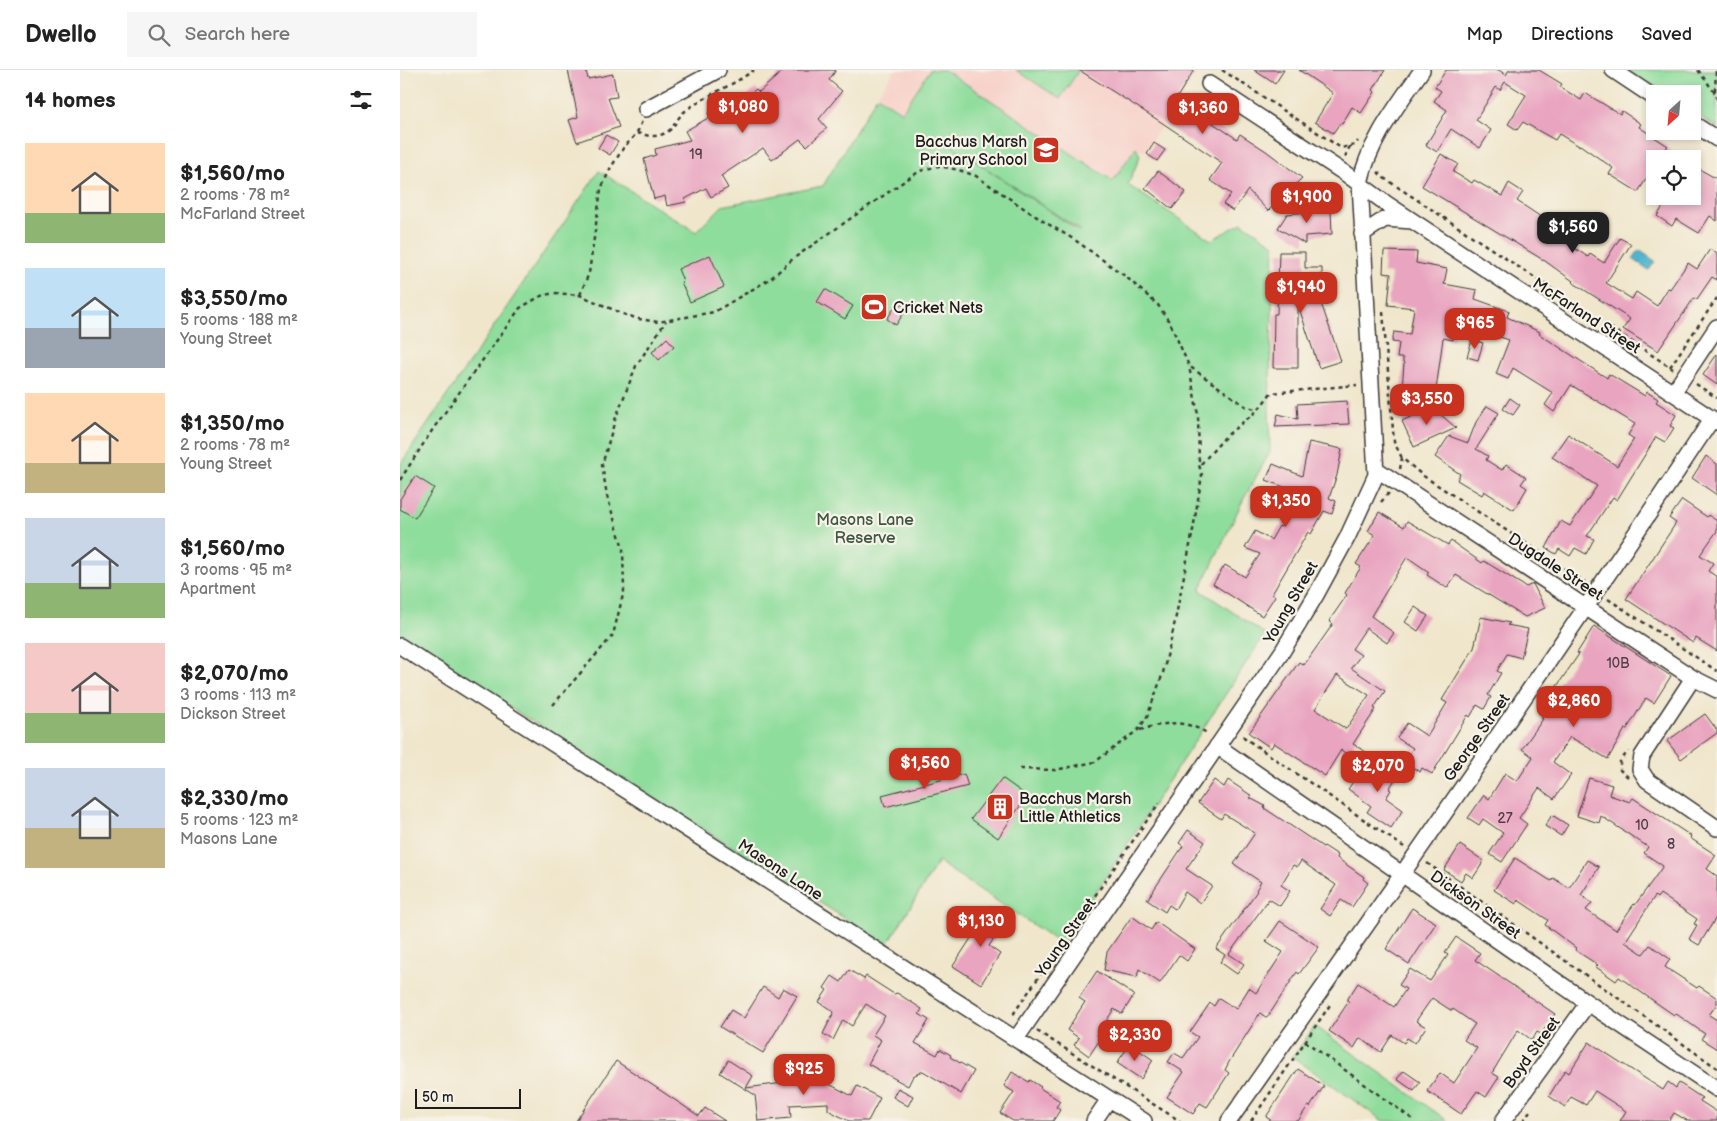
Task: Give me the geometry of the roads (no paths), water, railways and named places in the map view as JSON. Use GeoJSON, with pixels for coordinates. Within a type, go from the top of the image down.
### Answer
{"type":"FeatureCollection","features":[{"type":"Feature","properties":{"kind":"street"},"geometry":{"type":"LineString","coordinates":[[646,109],[718,70]]}},
{"type":"Feature","properties":{"kind":"street","name":"Young Street"},"geometry":{"type":"LineString","coordinates":[[1016,1039],[1282,652],[1347,538],[1376,475],[1360,183],[1370,151],[1422,70]]}},
{"type":"Feature","properties":{"kind":"street"},"geometry":{"type":"LineString","coordinates":[[1613,70],[1646,92]]}},
{"type":"Feature","properties":{"kind":"street","name":"McFarland Street"},"geometry":{"type":"LineString","coordinates":[[1208,84],[1360,183],[1387,204],[1714,420]]}},
{"type":"Feature","properties":{"kind":"street"},"geometry":{"type":"LineString","coordinates":[[1701,129],[1717,139]]}},
{"type":"Feature","properties":{"kind":"street","name":"McFarland Street"},"geometry":{"type":"LineString","coordinates":[[1362,234],[1384,219],[1413,221]]}},
{"type":"Feature","properties":{"kind":"street"},"geometry":{"type":"LineString","coordinates":[[1673,393],[1717,327]]}},
{"type":"Feature","properties":{"kind":"street","name":"George Street"},"geometry":{"type":"LineString","coordinates":[[1229,1121],[1403,875],[1714,420]]}},
{"type":"Feature","properties":{"kind":"street","name":"Dugdale Street"},"geometry":{"type":"LineString","coordinates":[[1376,469],[1693,678],[1717,690]]}},
{"type":"Feature","properties":{"kind":"street","name":"Masons Lane"},"geometry":{"type":"LineString","coordinates":[[400,646],[1144,1121]]}},
{"type":"Feature","properties":{"kind":"street"},"geometry":{"type":"LineString","coordinates":[[1693,678],[1642,756],[1640,769],[1647,780],[1717,828]]}},
{"type":"Feature","properties":{"kind":"street","name":"Dickson Street"},"geometry":{"type":"LineString","coordinates":[[1219,743],[1403,875],[1588,1003],[1717,1088]]}},
{"type":"Feature","properties":{"kind":"street","name":"Boyd Street"},"geometry":{"type":"LineString","coordinates":[[1503,1121],[1588,1003]]}},
{"type":"Feature","properties":{"kind":"street"},"geometry":{"type":"LineString","coordinates":[[1094,1121],[1109,1099]]}},
{"type":"Feature","properties":{"kind":"water"},"geometry":{"type":"Polygon","coordinates":[[[1639,250],[1655,261],[1649,270],[1633,259],[1639,250]]]}},
{"type":"Feature","properties":{"kind":"place","name":"Bacchus Marsh Primary School"},"geometry":{"type":"Point","coordinates":[1046,150]}},
{"type":"Feature","properties":{"kind":"place","name":"Cricket Nets"},"geometry":{"type":"Point","coordinates":[874,307]}},
{"type":"Feature","properties":{"kind":"place","name":"Bacchus Marsh Little Athletics"},"geometry":{"type":"Point","coordinates":[1000,807]}},
{"type":"Feature","properties":{"kind":"park label","name":"Masons Lane Reserve"},"geometry":{"type":"Point","coordinates":[865,528]}}]}
